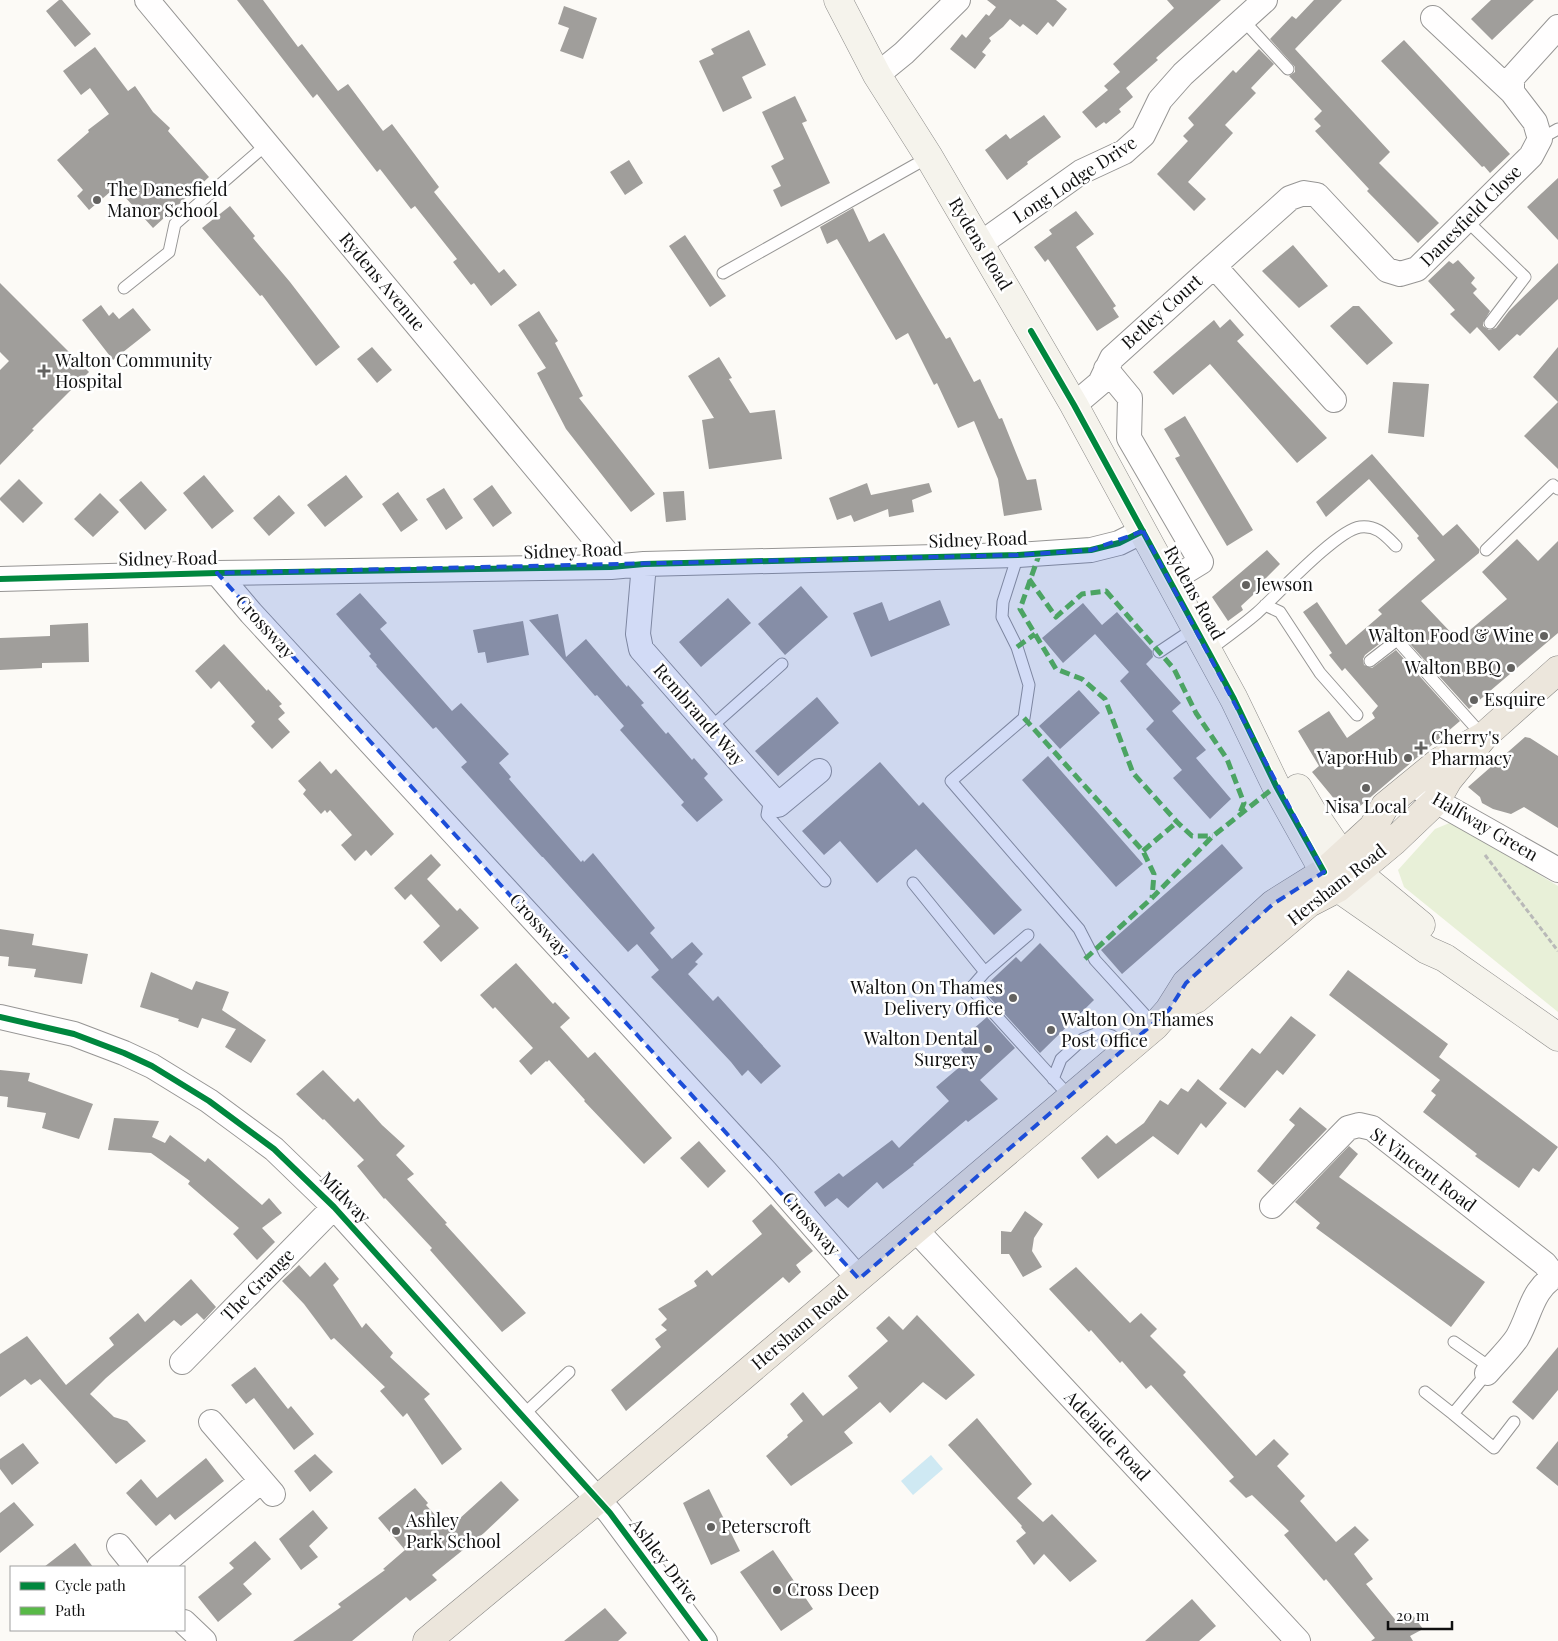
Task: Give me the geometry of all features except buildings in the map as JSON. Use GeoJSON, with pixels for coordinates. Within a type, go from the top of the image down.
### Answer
{"type":"FeatureCollection","features":[{"type":"Feature","properties":{"kind":"main road","name":"Hersham Road"},"geometry":{"type":"LineString","coordinates":[[1340,872],[1393,842],[1436,801],[1448,780],[1484,736],[1558,670]]}},
{"type":"Feature","properties":{"kind":"main road","name":"Hersham Road"},"geometry":{"type":"LineString","coordinates":[[427,1641],[916,1230],[1062,1088],[1130,1047],[1162,1018],[1196,999],[1298,914],[1340,872],[1373,827],[1385,806],[1440,761],[1484,736]]}},
{"type":"Feature","properties":{"kind":"street","name":"Rydens Avenue"},"geometry":{"type":"LineString","coordinates":[[147,0],[606,552],[611,566]]}},
{"type":"Feature","properties":{"kind":"street","name":"Rydens Road"},"geometry":{"type":"LineString","coordinates":[[838,0],[877,75],[929,157],[1074,405],[1234,699],[1268,738],[1319,821],[1340,872],[1436,937],[1445,958],[1558,1038]]}},
{"type":"Feature","properties":{"kind":"street"},"geometry":{"type":"LineString","coordinates":[[877,75],[958,0]]}},
{"type":"Feature","properties":{"kind":"street","name":"Long Lodge Drive"},"geometry":{"type":"LineString","coordinates":[[980,244],[1081,172],[1124,152],[1144,134],[1160,100],[1183,74],[1265,0]]}},
{"type":"Feature","properties":{"kind":"street","name":"Danesfield Close"},"geometry":{"type":"LineString","coordinates":[[1214,266],[1290,198],[1304,193],[1317,195],[1387,270],[1400,274],[1418,269],[1531,156],[1549,134],[1535,122],[1512,92],[1433,18]]}},
{"type":"Feature","properties":{"kind":"street"},"geometry":{"type":"LineString","coordinates":[[1512,92],[1512,78],[1558,27]]}},
{"type":"Feature","properties":{"kind":"street","name":"Betley Court"},"geometry":{"type":"LineString","coordinates":[[1074,405],[1100,384],[1112,358],[1214,266],[1334,400]]}},
{"type":"Feature","properties":{"kind":"street"},"geometry":{"type":"LineString","coordinates":[[1106,369],[1130,398],[1129,438],[1201,562],[1170,581]]}},
{"type":"Feature","properties":{"kind":"street","name":"Sidney Road"},"geometry":{"type":"LineString","coordinates":[[0,579],[1018,555],[1091,550],[1119,543],[1143,531]]}},
{"type":"Feature","properties":{"kind":"street","name":"Rembrandt Way"},"geometry":{"type":"LineString","coordinates":[[644,564],[638,634],[641,649],[770,797]]}},
{"type":"Feature","properties":{"kind":"street","name":"Crossway"},"geometry":{"type":"LineString","coordinates":[[217,573],[251,613],[765,1171],[859,1278]]}},
{"type":"Feature","properties":{"kind":"street"},"geometry":{"type":"LineString","coordinates":[[770,797],[778,806],[819,771]]}},
{"type":"Feature","properties":{"kind":"street","name":"Halfway Green"},"geometry":{"type":"LineString","coordinates":[[1414,783],[1436,801],[1558,870]]}},
{"type":"Feature","properties":{"kind":"street","name":"Midway"},"geometry":{"type":"LineString","coordinates":[[0,1017],[74,1034],[152,1066],[209,1101],[274,1149],[334,1207],[597,1500]]}},
{"type":"Feature","properties":{"kind":"street","name":"St Vincent Road"},"geometry":{"type":"LineString","coordinates":[[1272,1206],[1348,1128],[1359,1125],[1372,1128],[1545,1264],[1556,1275],[1547,1280],[1537,1294],[1516,1338],[1489,1371]]}},
{"type":"Feature","properties":{"kind":"street","name":"The Grange"},"geometry":{"type":"LineString","coordinates":[[182,1362],[334,1207]]}},
{"type":"Feature","properties":{"kind":"street","name":"Adelaide Road"},"geometry":{"type":"LineString","coordinates":[[916,1230],[1298,1641]]}},
{"type":"Feature","properties":{"kind":"street"},"geometry":{"type":"LineString","coordinates":[[160,1566],[267,1488],[211,1422]]}},
{"type":"Feature","properties":{"kind":"street","name":"Ashley Drive"},"geometry":{"type":"LineString","coordinates":[[597,1500],[610,1513],[705,1641]]}},
{"type":"Feature","properties":{"kind":"street"},"geometry":{"type":"LineString","coordinates":[[119,1546],[135,1566]]}},
{"type":"Feature","properties":{"kind":"street"},"geometry":{"type":"LineString","coordinates":[[185,1623],[204,1641]]}},
{"type":"Feature","properties":{"kind":"lane"},"geometry":{"type":"LineString","coordinates":[[1243,20],[1288,69]]}},
{"type":"Feature","properties":{"kind":"lane"},"geometry":{"type":"LineString","coordinates":[[124,288],[169,252],[175,224],[267,144]]}},
{"type":"Feature","properties":{"kind":"lane"},"geometry":{"type":"LineString","coordinates":[[723,273],[929,157]]}},
{"type":"Feature","properties":{"kind":"lane"},"geometry":{"type":"LineString","coordinates":[[1466,220],[1524,277],[1490,323]]}},
{"type":"Feature","properties":{"kind":"lane"},"geometry":{"type":"LineString","coordinates":[[1486,550],[1553,485],[1558,489]]}},
{"type":"Feature","properties":{"kind":"lane"},"geometry":{"type":"LineString","coordinates":[[1159,652],[1202,640],[1265,605],[1320,554],[1352,529],[1365,527],[1382,531],[1396,546]]}},
{"type":"Feature","properties":{"kind":"lane"},"geometry":{"type":"LineString","coordinates":[[1018,555],[1003,602],[1002,617],[1017,647],[1029,685],[1024,718],[951,781],[1079,929],[1095,960],[1162,1018]]}},
{"type":"Feature","properties":{"kind":"lane"},"geometry":{"type":"LineString","coordinates":[[1265,605],[1280,612],[1320,673],[1356,715]]}},
{"type":"Feature","properties":{"kind":"lane"},"geometry":{"type":"LineString","coordinates":[[1370,662],[1396,640],[1484,736]]}},
{"type":"Feature","properties":{"kind":"lane"},"geometry":{"type":"LineString","coordinates":[[710,728],[782,664]]}},
{"type":"Feature","properties":{"kind":"lane"},"geometry":{"type":"LineString","coordinates":[[770,797],[767,815],[825,881]]}},
{"type":"Feature","properties":{"kind":"lane"},"geometry":{"type":"LineString","coordinates":[[913,883],[985,972]]}},
{"type":"Feature","properties":{"kind":"lane"},"geometry":{"type":"LineString","coordinates":[[1028,935],[985,972],[971,988],[1062,1088]]}},
{"type":"Feature","properties":{"kind":"lane"},"geometry":{"type":"LineString","coordinates":[[1062,1088],[1061,1059],[1083,1039],[1100,1032],[1112,1036],[1130,1047]]}},
{"type":"Feature","properties":{"kind":"lane"},"geometry":{"type":"LineString","coordinates":[[1453,1414],[1489,1371],[1454,1342]]}},
{"type":"Feature","properties":{"kind":"lane"},"geometry":{"type":"LineString","coordinates":[[522,1416],[569,1372]]}},
{"type":"Feature","properties":{"kind":"lane"},"geometry":{"type":"LineString","coordinates":[[1425,1392],[1494,1448],[1514,1422]]}},
{"type":"Feature","properties":{"kind":"path"},"geometry":{"type":"LineString","coordinates":[[1479,848],[1558,951]]}},
{"type":"Feature","properties":{"kind":"highlighted area"},"geometry":{"type":"Polygon","coordinates":[[[1143,531],[1324,872],[1273,904],[1186,983],[1169,1010],[859,1279],[217,573],[1018,555],[1091,550],[1143,531]]]}},
{"type":"Feature","properties":{"kind":"green space"},"geometry":{"type":"Polygon","coordinates":[[[1452,822],[1558,886],[1558,1012],[1404,887],[1398,870],[1435,829],[1452,822]]]}},
{"type":"Feature","properties":{"kind":"water"},"geometry":{"type":"Polygon","coordinates":[[[931,1455],[943,1469],[913,1495],[901,1481],[931,1455]]]}},
{"type":"Feature","properties":{"kind":"marked path"},"geometry":{"type":"LineString","coordinates":[[1040,552],[1020,609],[1056,669],[1082,679],[1105,699],[1133,773],[1177,822],[1192,836],[1213,836]]}},
{"type":"Feature","properties":{"kind":"marked path"},"geometry":{"type":"LineString","coordinates":[[1029,579],[1056,617],[1082,594],[1106,591],[1174,669],[1196,713],[1227,759],[1244,803],[1239,815]]}},
{"type":"Feature","properties":{"kind":"marked path"},"geometry":{"type":"LineString","coordinates":[[1017,647],[1035,634]]}},
{"type":"Feature","properties":{"kind":"marked path"},"geometry":{"type":"LineString","coordinates":[[1024,718],[1143,851],[1154,874],[1152,898]]}},
{"type":"Feature","properties":{"kind":"marked path"},"geometry":{"type":"LineString","coordinates":[[1085,959],[1152,898],[1213,836],[1276,786]]}},
{"type":"Feature","properties":{"kind":"marked path"},"geometry":{"type":"LineString","coordinates":[[1143,851],[1177,822]]}},
{"type":"Feature","properties":{"kind":"cycle path"},"geometry":{"type":"LineString","coordinates":[[1031,331],[1074,405],[1234,699],[1276,786],[1324,872]]}},
{"type":"Feature","properties":{"kind":"cycle path"},"geometry":{"type":"LineString","coordinates":[[0,579],[217,573],[611,567],[644,564],[1018,555],[1091,550],[1119,543],[1143,531]]}},
{"type":"Feature","properties":{"kind":"cycle path"},"geometry":{"type":"LineString","coordinates":[[0,1017],[74,1034],[152,1066],[209,1101],[274,1149],[334,1207],[610,1513],[705,1641]]}},
{"type":"Feature","properties":{"kind":"place","name":"The Danesfield Manor School"},"geometry":{"type":"Point","coordinates":[97,200]}},
{"type":"Feature","properties":{"kind":"place","name":"Walton Community Hospital"},"geometry":{"type":"Point","coordinates":[44,371]}},
{"type":"Feature","properties":{"kind":"place","name":"Jewson"},"geometry":{"type":"Point","coordinates":[1246,585]}},
{"type":"Feature","properties":{"kind":"place","name":"Walton Food & Wine"},"geometry":{"type":"Point","coordinates":[1544,636]}},
{"type":"Feature","properties":{"kind":"place","name":"Walton BBQ"},"geometry":{"type":"Point","coordinates":[1511,668]}},
{"type":"Feature","properties":{"kind":"place","name":"Esquire"},"geometry":{"type":"Point","coordinates":[1474,700]}},
{"type":"Feature","properties":{"kind":"place","name":"Cherry's Pharmacy"},"geometry":{"type":"Point","coordinates":[1421,748]}},
{"type":"Feature","properties":{"kind":"place","name":"VaporHub"},"geometry":{"type":"Point","coordinates":[1408,758]}},
{"type":"Feature","properties":{"kind":"place","name":"Nisa Local"},"geometry":{"type":"Point","coordinates":[1366,788]}},
{"type":"Feature","properties":{"kind":"place","name":"Walton On Thames Delivery Office"},"geometry":{"type":"Point","coordinates":[1013,998]}},
{"type":"Feature","properties":{"kind":"place","name":"Walton On Thames Post Office"},"geometry":{"type":"Point","coordinates":[1051,1030]}},
{"type":"Feature","properties":{"kind":"place","name":"Walton Dental Surgery"},"geometry":{"type":"Point","coordinates":[988,1049]}},
{"type":"Feature","properties":{"kind":"place","name":"Peterscroft"},"geometry":{"type":"Point","coordinates":[711,1527]}},
{"type":"Feature","properties":{"kind":"place","name":"Ashley Park School"},"geometry":{"type":"Point","coordinates":[396,1531]}},
{"type":"Feature","properties":{"kind":"place","name":"Cross Deep"},"geometry":{"type":"Point","coordinates":[777,1590]}}]}
